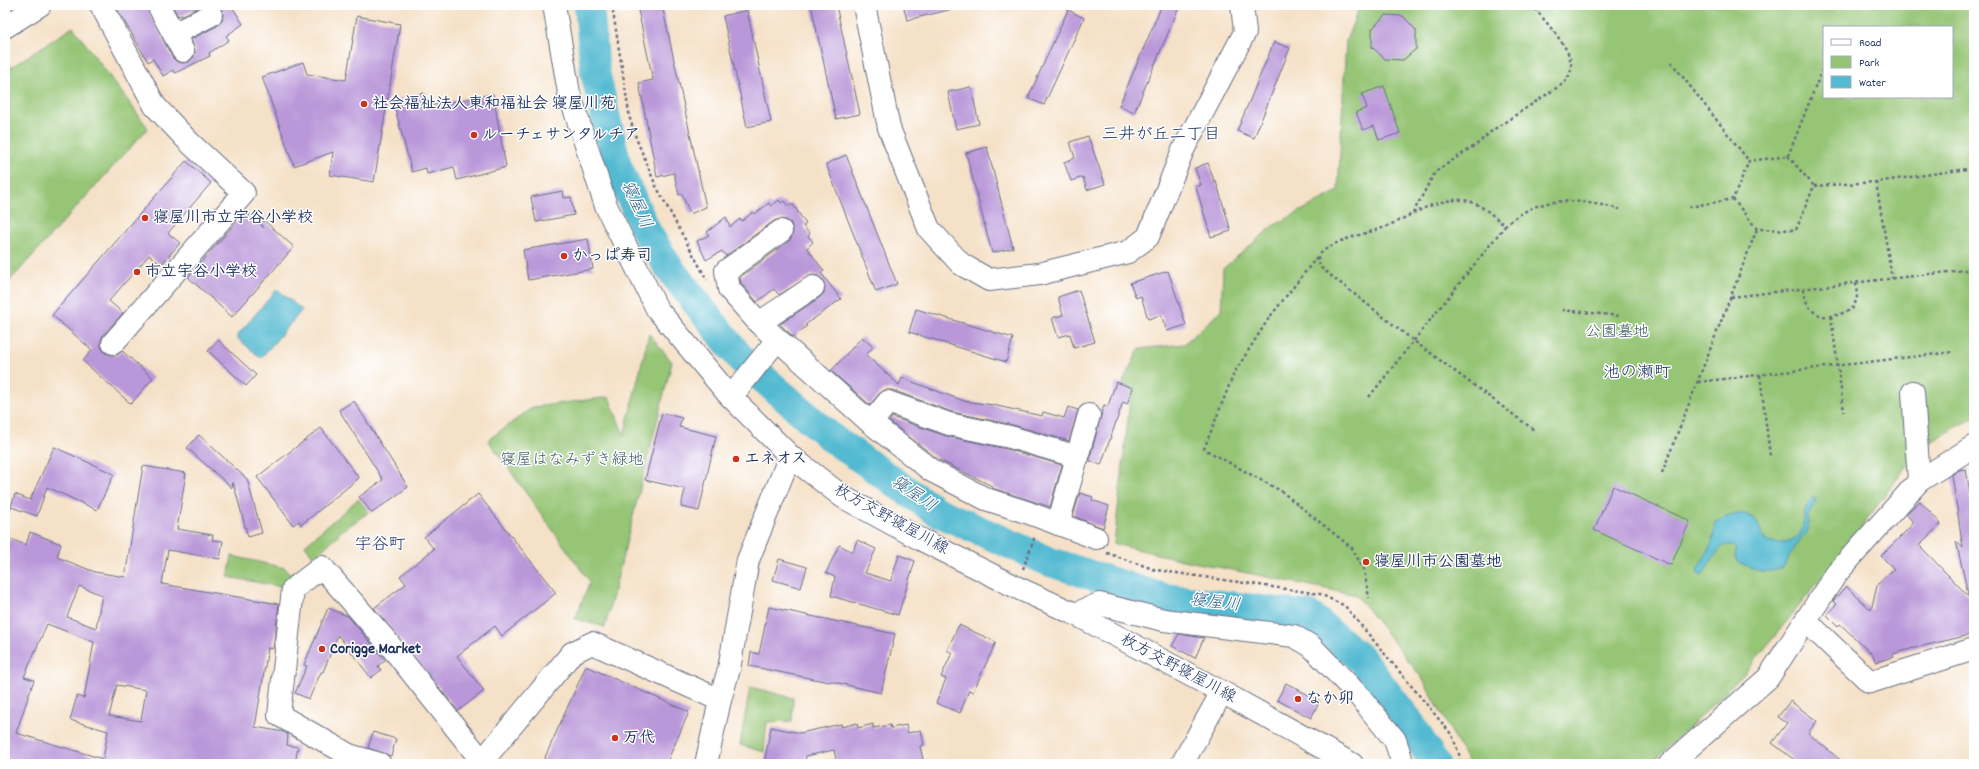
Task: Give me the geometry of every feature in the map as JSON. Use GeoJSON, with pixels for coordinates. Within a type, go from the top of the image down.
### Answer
{"type":"FeatureCollection","features":[{"type":"Feature","properties":{"kind":"street"},"geometry":{"type":"LineString","coordinates":[[5,27],[40,5]]}},
{"type":"Feature","properties":{"kind":"street"},"geometry":{"type":"LineString","coordinates":[[101,5],[155,106],[189,142],[244,193],[113,343]]}},
{"type":"Feature","properties":{"kind":"street"},"geometry":{"type":"LineString","coordinates":[[158,5],[179,43],[211,15]]}},
{"type":"Feature","properties":{"kind":"street","name":"枚方交野寝屋川線"},"geometry":{"type":"LineString","coordinates":[[554,5],[569,93],[606,206],[657,309],[730,397],[790,456],[843,497],[1020,589],[1075,614],[1222,692],[1352,764]]}},
{"type":"Feature","properties":{"kind":"street"},"geometry":{"type":"LineString","coordinates":[[864,5],[889,128],[929,229],[961,264],[989,280],[1039,274],[1128,252],[1148,237],[1183,150],[1245,32],[1242,5]]}},
{"type":"Feature","properties":{"kind":"street"},"geometry":{"type":"LineString","coordinates":[[781,230],[726,270],[729,289],[759,323],[771,347],[932,471],[986,499],[1096,538]]}},
{"type":"Feature","properties":{"kind":"street"},"geometry":{"type":"LineString","coordinates":[[759,323],[813,287]]}},
{"type":"Feature","properties":{"kind":"street"},"geometry":{"type":"LineString","coordinates":[[730,397],[771,347]]}},
{"type":"Feature","properties":{"kind":"street"},"geometry":{"type":"LineString","coordinates":[[1913,392],[1919,481]]}},
{"type":"Feature","properties":{"kind":"street"},"geometry":{"type":"LineString","coordinates":[[871,423],[888,402],[949,424],[1010,437],[1078,457]]}},
{"type":"Feature","properties":{"kind":"street"},"geometry":{"type":"LineString","coordinates":[[1058,524],[1089,415]]}},
{"type":"Feature","properties":{"kind":"street"},"geometry":{"type":"LineString","coordinates":[[1670,764],[1768,678],[1836,574],[1919,481],[1974,446]]}},
{"type":"Feature","properties":{"kind":"street"},"geometry":{"type":"LineString","coordinates":[[706,764],[720,700],[729,670],[748,560],[790,456]]}},
{"type":"Feature","properties":{"kind":"street"},"geometry":{"type":"LineString","coordinates":[[380,764],[349,755],[279,715],[293,589],[322,568],[389,644],[481,762],[572,653],[592,643],[720,700]]}},
{"type":"Feature","properties":{"kind":"street"},"geometry":{"type":"LineString","coordinates":[[1075,614],[1099,604],[1164,620],[1294,636],[1311,646],[1365,703],[1395,740],[1401,758],[1401,764]]}},
{"type":"Feature","properties":{"kind":"street"},"geometry":{"type":"LineString","coordinates":[[1806,621],[1870,682],[1974,648]]}},
{"type":"Feature","properties":{"kind":"street"},"geometry":{"type":"LineString","coordinates":[[1182,764],[1222,692]]}},
{"type":"Feature","properties":{"kind":"path"},"geometry":{"type":"LineString","coordinates":[[1412,214],[1435,172],[1477,144],[1493,130],[1564,83],[1569,77],[1571,69],[1570,56],[1532,5]]}},
{"type":"Feature","properties":{"kind":"path"},"geometry":{"type":"LineString","coordinates":[[1671,62],[1749,161]]}},
{"type":"Feature","properties":{"kind":"path"},"geometry":{"type":"LineString","coordinates":[[1788,156],[1823,68]]}},
{"type":"Feature","properties":{"kind":"path"},"geometry":{"type":"LineString","coordinates":[[1749,161],[1788,156]]}},
{"type":"Feature","properties":{"kind":"path"},"geometry":{"type":"LineString","coordinates":[[1788,156],[1814,186]]}},
{"type":"Feature","properties":{"kind":"path"},"geometry":{"type":"LineString","coordinates":[[1733,199],[1749,161]]}},
{"type":"Feature","properties":{"kind":"path"},"geometry":{"type":"LineString","coordinates":[[1814,186],[1876,182],[1974,168]]}},
{"type":"Feature","properties":{"kind":"path"},"geometry":{"type":"LineString","coordinates":[[1876,182],[1892,278]]}},
{"type":"Feature","properties":{"kind":"path"},"geometry":{"type":"LineString","coordinates":[[1733,199],[1757,229],[1796,230],[1814,186]]}},
{"type":"Feature","properties":{"kind":"path"},"geometry":{"type":"LineString","coordinates":[[1369,397],[1505,226],[1515,216],[1529,209],[1573,199],[1620,209]]}},
{"type":"Feature","properties":{"kind":"path"},"geometry":{"type":"LineString","coordinates":[[1689,207],[1733,199]]}},
{"type":"Feature","properties":{"kind":"path"},"geometry":{"type":"LineString","coordinates":[[1369,598],[1364,570],[1352,548],[1281,491],[1204,448],[1234,373],[1268,318],[1324,250],[1340,241],[1386,226],[1434,205],[1463,200],[1471,202],[1490,213],[1505,226]]}},
{"type":"Feature","properties":{"kind":"path"},"geometry":{"type":"LineString","coordinates":[[1662,473],[1757,229]]}},
{"type":"Feature","properties":{"kind":"path"},"geometry":{"type":"LineString","coordinates":[[1318,257],[1320,267],[1414,341],[1534,430]]}},
{"type":"Feature","properties":{"kind":"path"},"geometry":{"type":"LineString","coordinates":[[1731,297],[1974,268]]}},
{"type":"Feature","properties":{"kind":"path"},"geometry":{"type":"LineString","coordinates":[[1803,288],[1807,306],[1815,314],[1831,316],[1852,309],[1856,299],[1856,282]]}},
{"type":"Feature","properties":{"kind":"path"},"geometry":{"type":"LineString","coordinates":[[1562,310],[1621,316]]}},
{"type":"Feature","properties":{"kind":"path"},"geometry":{"type":"LineString","coordinates":[[1831,316],[1844,412]]}},
{"type":"Feature","properties":{"kind":"path"},"geometry":{"type":"LineString","coordinates":[[1698,382],[1838,364],[1953,352]]}},
{"type":"Feature","properties":{"kind":"path"},"geometry":{"type":"LineString","coordinates":[[1760,375],[1770,456]]}},
{"type":"Feature","properties":{"kind":"path"},"geometry":{"type":"LineString","coordinates":[[1022,572],[1037,530]]}},
{"type":"Feature","properties":{"kind":"green space","name":"公園墓地"},"geometry":{"type":"Polygon","coordinates":[[[1360,5],[1974,5],[1974,417],[1919,449],[1845,549],[1745,673],[1659,756],[1648,764],[1469,764],[1422,678],[1356,595],[1183,560],[1114,544],[1130,400],[1123,382],[1139,349],[1184,344],[1221,311],[1223,269],[1273,226],[1338,191],[1346,41],[1360,5]]]}},
{"type":"Feature","properties":{"kind":"green space"},"geometry":{"type":"Polygon","coordinates":[[[73,27],[148,128],[5,286],[5,71],[73,27]]]}},
{"type":"Feature","properties":{"kind":"green space","name":"寝屋はなみずき緑地"},"geometry":{"type":"Polygon","coordinates":[[[649,334],[672,362],[605,627],[575,619],[590,582],[488,440],[533,407],[609,397],[624,435],[649,334]]]}},
{"type":"Feature","properties":{"kind":"green space"},"geometry":{"type":"Polygon","coordinates":[[[358,499],[369,512],[343,530],[314,558],[305,545],[358,499]]]}},
{"type":"Feature","properties":{"kind":"green space"},"geometry":{"type":"Polygon","coordinates":[[[232,556],[285,568],[293,577],[282,587],[228,577],[232,556]]]}},
{"type":"Feature","properties":{"kind":"green space"},"geometry":{"type":"Polygon","coordinates":[[[750,687],[793,698],[792,721],[767,722],[764,752],[740,745],[750,687]]]}},
{"type":"Feature","properties":{"kind":"water"},"geometry":{"type":"Polygon","coordinates":[[[277,289],[302,310],[261,358],[236,337],[277,289]]]}},
{"type":"Feature","properties":{"kind":"water"},"geometry":{"type":"Polygon","coordinates":[[[1814,497],[1816,501],[1807,518],[1807,532],[1794,547],[1784,566],[1771,571],[1760,571],[1754,569],[1737,561],[1735,557],[1736,549],[1731,545],[1727,545],[1722,547],[1704,573],[1701,575],[1698,574],[1697,570],[1712,543],[1715,523],[1730,515],[1747,515],[1756,521],[1766,541],[1776,543],[1785,542],[1798,536],[1801,532],[1805,510],[1810,500],[1814,497]]]}},
{"type":"Feature","properties":{"kind":"building"},"geometry":{"type":"Polygon","coordinates":[[[115,5],[146,5],[172,57],[176,61],[182,63],[189,62],[194,57],[195,51],[191,39],[217,26],[222,21],[222,10],[218,5],[231,5],[243,24],[226,36],[229,40],[209,53],[210,56],[175,73],[173,70],[163,76],[153,59],[148,62],[115,5]]]}},
{"type":"Feature","properties":{"kind":"building"},"geometry":{"type":"Polygon","coordinates":[[[172,5],[203,5],[181,16],[178,16],[172,5]]]}},
{"type":"Feature","properties":{"kind":"building"},"geometry":{"type":"Polygon","coordinates":[[[637,5],[662,5],[706,207],[690,214],[682,194],[679,195],[674,173],[657,177],[639,83],[653,80],[637,5]]]}},
{"type":"Feature","properties":{"kind":"building"},"geometry":{"type":"Polygon","coordinates":[[[811,5],[836,5],[860,114],[836,119],[811,5]]]}},
{"type":"Feature","properties":{"kind":"building"},"geometry":{"type":"Polygon","coordinates":[[[903,5],[948,5],[949,10],[907,20],[903,5]]]}},
{"type":"Feature","properties":{"kind":"building"},"geometry":{"type":"Polygon","coordinates":[[[1162,5],[1180,5],[1134,113],[1119,106],[1162,5]]]}},
{"type":"Feature","properties":{"kind":"building"},"geometry":{"type":"Polygon","coordinates":[[[747,10],[771,122],[747,127],[723,16],[747,10]]]}},
{"type":"Feature","properties":{"kind":"building"},"geometry":{"type":"Polygon","coordinates":[[[1068,10],[1084,18],[1044,105],[1028,98],[1068,10]]]}},
{"type":"Feature","properties":{"kind":"building"},"geometry":{"type":"Polygon","coordinates":[[[1385,15],[1403,16],[1416,30],[1416,49],[1403,60],[1385,59],[1372,47],[1372,29],[1385,15]]]}},
{"type":"Feature","properties":{"kind":"building"},"geometry":{"type":"Polygon","coordinates":[[[357,16],[400,24],[374,182],[330,175],[333,152],[294,166],[262,77],[303,62],[307,74],[346,80],[357,16]]]}},
{"type":"Feature","properties":{"kind":"building"},"geometry":{"type":"Polygon","coordinates":[[[1274,42],[1290,48],[1254,138],[1237,131],[1274,42]]]}},
{"type":"Feature","properties":{"kind":"building"},"geometry":{"type":"Polygon","coordinates":[[[1384,86],[1400,133],[1379,140],[1374,126],[1363,130],[1356,112],[1367,108],[1362,94],[1384,86]]]}},
{"type":"Feature","properties":{"kind":"building"},"geometry":{"type":"Polygon","coordinates":[[[971,87],[979,124],[956,129],[948,92],[971,87]]]}},
{"type":"Feature","properties":{"kind":"building"},"geometry":{"type":"Polygon","coordinates":[[[424,93],[428,106],[493,94],[506,167],[457,180],[454,167],[427,174],[426,168],[412,172],[393,101],[424,93]]]}},
{"type":"Feature","properties":{"kind":"building"},"geometry":{"type":"Polygon","coordinates":[[[1088,136],[1105,184],[1087,190],[1083,177],[1071,181],[1064,162],[1075,158],[1070,142],[1088,136]]]}},
{"type":"Feature","properties":{"kind":"building"},"geometry":{"type":"Polygon","coordinates":[[[987,147],[1013,248],[992,253],[966,153],[987,147]]]}},
{"type":"Feature","properties":{"kind":"building"},"geometry":{"type":"Polygon","coordinates":[[[846,155],[897,284],[876,292],[826,164],[846,155]]]}},
{"type":"Feature","properties":{"kind":"building"},"geometry":{"type":"Polygon","coordinates":[[[186,161],[211,183],[168,233],[180,243],[161,265],[149,255],[109,301],[123,313],[103,335],[101,347],[105,353],[111,355],[117,355],[122,351],[153,378],[131,404],[83,361],[92,350],[52,315],[186,161]]]}},
{"type":"Feature","properties":{"kind":"building"},"geometry":{"type":"Polygon","coordinates":[[[1208,163],[1214,181],[1216,181],[1231,231],[1211,237],[1196,187],[1201,185],[1195,168],[1208,163]]]}},
{"type":"Feature","properties":{"kind":"building"},"geometry":{"type":"Polygon","coordinates":[[[563,191],[564,198],[571,197],[574,215],[536,222],[531,197],[563,191]]]}},
{"type":"Feature","properties":{"kind":"building"},"geometry":{"type":"Polygon","coordinates":[[[779,200],[781,203],[784,201],[788,206],[792,203],[806,224],[803,226],[810,234],[808,236],[813,242],[807,248],[824,271],[821,273],[841,299],[805,325],[807,326],[793,337],[780,324],[824,293],[825,287],[823,280],[818,276],[812,275],[779,295],[774,289],[757,302],[741,283],[740,277],[789,241],[793,230],[791,223],[780,219],[774,221],[726,256],[722,251],[706,260],[697,241],[709,235],[707,232],[726,217],[730,227],[740,219],[742,221],[753,212],[755,214],[769,203],[771,206],[779,200]]]}},
{"type":"Feature","properties":{"kind":"building"},"geometry":{"type":"Polygon","coordinates":[[[245,212],[264,228],[257,216],[258,215],[294,247],[232,317],[188,277],[245,212]]]}},
{"type":"Feature","properties":{"kind":"building"},"geometry":{"type":"Polygon","coordinates":[[[588,239],[593,269],[528,280],[523,250],[588,239]]]}},
{"type":"Feature","properties":{"kind":"building"},"geometry":{"type":"Polygon","coordinates":[[[1168,271],[1186,325],[1167,331],[1161,315],[1148,319],[1141,296],[1136,298],[1130,283],[1168,271]]]}},
{"type":"Feature","properties":{"kind":"building"},"geometry":{"type":"Polygon","coordinates":[[[1079,290],[1095,342],[1074,348],[1070,334],[1058,337],[1052,318],[1063,315],[1058,297],[1079,290]]]}},
{"type":"Feature","properties":{"kind":"building"},"geometry":{"type":"Polygon","coordinates":[[[916,309],[1013,338],[1006,362],[909,332],[916,309]]]}},
{"type":"Feature","properties":{"kind":"building"},"geometry":{"type":"Polygon","coordinates":[[[862,337],[873,347],[866,355],[899,385],[902,378],[964,401],[993,405],[1042,416],[1043,412],[1064,418],[1068,407],[1078,410],[1069,441],[1013,425],[952,412],[892,390],[884,390],[870,405],[831,371],[862,337]]]}},
{"type":"Feature","properties":{"kind":"building"},"geometry":{"type":"Polygon","coordinates":[[[218,340],[256,375],[246,386],[208,351],[218,340]]]}},
{"type":"Feature","properties":{"kind":"building"},"geometry":{"type":"Polygon","coordinates":[[[1116,382],[1133,388],[1127,404],[1123,402],[1101,465],[1090,461],[1090,457],[1104,405],[1108,406],[1116,382]]]}},
{"type":"Feature","properties":{"kind":"building"},"geometry":{"type":"Polygon","coordinates":[[[354,401],[408,487],[372,513],[359,497],[383,480],[339,410],[354,401]]]}},
{"type":"Feature","properties":{"kind":"building"},"geometry":{"type":"Polygon","coordinates":[[[662,413],[682,418],[679,427],[716,436],[699,511],[681,507],[685,489],[645,480],[662,413]]]}},
{"type":"Feature","properties":{"kind":"building"},"geometry":{"type":"Polygon","coordinates":[[[892,417],[946,436],[1007,449],[1062,465],[1050,507],[992,488],[992,486],[939,460],[889,421],[892,417]]]}},
{"type":"Feature","properties":{"kind":"building"},"geometry":{"type":"Polygon","coordinates":[[[321,428],[359,478],[301,525],[299,521],[293,525],[257,477],[321,428]]]}},
{"type":"Feature","properties":{"kind":"building"},"geometry":{"type":"Polygon","coordinates":[[[199,435],[247,479],[262,533],[248,537],[233,482],[232,488],[187,448],[199,435]]]}},
{"type":"Feature","properties":{"kind":"building"},"geometry":{"type":"Polygon","coordinates":[[[54,447],[114,474],[97,510],[47,487],[37,516],[11,507],[15,494],[30,500],[54,447]]]}},
{"type":"Feature","properties":{"kind":"building"},"geometry":{"type":"Polygon","coordinates":[[[143,466],[186,473],[177,529],[213,535],[212,540],[223,541],[220,559],[168,550],[162,584],[279,604],[273,649],[268,648],[255,727],[284,732],[288,735],[287,745],[298,747],[295,764],[5,764],[5,547],[8,538],[26,545],[30,532],[61,544],[57,557],[95,572],[125,577],[143,466]],[[79,586],[67,617],[96,628],[102,595],[79,586]],[[47,624],[24,677],[34,680],[16,733],[103,759],[108,731],[70,720],[77,696],[84,698],[94,642],[47,624]],[[117,685],[109,716],[141,721],[146,690],[117,685]]]}},
{"type":"Feature","properties":{"kind":"building"},"geometry":{"type":"Polygon","coordinates":[[[1966,469],[1974,519],[1974,594],[1968,594],[1956,541],[1963,548],[1952,475],[1959,470],[1966,469]]]}},
{"type":"Feature","properties":{"kind":"building"},"geometry":{"type":"Polygon","coordinates":[[[1613,486],[1690,521],[1671,565],[1594,530],[1613,486]]]}},
{"type":"Feature","properties":{"kind":"building"},"geometry":{"type":"Polygon","coordinates":[[[1080,493],[1093,497],[1092,500],[1109,506],[1103,528],[1073,516],[1080,493]]]}},
{"type":"Feature","properties":{"kind":"building"},"geometry":{"type":"Polygon","coordinates":[[[478,494],[556,593],[502,636],[495,626],[457,656],[484,691],[458,711],[374,608],[406,584],[400,576],[434,549],[424,537],[478,494]]]}},
{"type":"Feature","properties":{"kind":"building"},"geometry":{"type":"Polygon","coordinates":[[[1920,501],[1941,524],[1919,545],[1974,602],[1974,634],[1910,649],[1893,654],[1894,657],[1876,662],[1873,655],[1840,624],[1838,626],[1827,615],[1837,604],[1833,601],[1846,586],[1871,610],[1877,586],[1880,581],[1894,569],[1881,556],[1914,523],[1906,514],[1920,501]]]}},
{"type":"Feature","properties":{"kind":"building"},"geometry":{"type":"Polygon","coordinates":[[[857,540],[876,549],[865,573],[891,581],[899,555],[915,561],[898,615],[831,596],[835,577],[826,573],[839,545],[853,552],[857,540]]]}},
{"type":"Feature","properties":{"kind":"building"},"geometry":{"type":"Polygon","coordinates":[[[779,559],[807,567],[801,588],[773,580],[779,559]]]}},
{"type":"Feature","properties":{"kind":"building"},"geometry":{"type":"Polygon","coordinates":[[[769,607],[895,634],[881,693],[830,681],[749,666],[751,652],[759,654],[769,607]]]}},
{"type":"Feature","properties":{"kind":"building"},"geometry":{"type":"Polygon","coordinates":[[[328,608],[348,616],[385,660],[378,666],[381,670],[371,678],[338,635],[323,672],[321,672],[309,699],[295,693],[307,666],[304,665],[328,608]]]}},
{"type":"Feature","properties":{"kind":"building"},"geometry":{"type":"Polygon","coordinates":[[[959,625],[996,642],[973,692],[969,690],[960,713],[936,703],[946,679],[941,677],[952,653],[947,650],[959,625]]]}},
{"type":"Feature","properties":{"kind":"building"},"geometry":{"type":"Polygon","coordinates":[[[1179,634],[1204,638],[1195,658],[1172,646],[1179,634]]]}},
{"type":"Feature","properties":{"kind":"building","name":"万代"},"geometry":{"type":"Polygon","coordinates":[[[586,666],[689,712],[666,764],[542,764],[586,666]]]}},
{"type":"Feature","properties":{"kind":"building"},"geometry":{"type":"Polygon","coordinates":[[[1286,683],[1320,701],[1311,718],[1277,700],[1286,683]]]}},
{"type":"Feature","properties":{"kind":"building"},"geometry":{"type":"Polygon","coordinates":[[[1790,701],[1817,721],[1808,733],[1845,764],[1800,764],[1772,743],[1787,723],[1778,717],[1790,701]]]}},
{"type":"Feature","properties":{"kind":"building"},"geometry":{"type":"Polygon","coordinates":[[[857,723],[858,728],[873,724],[873,728],[890,725],[891,728],[906,725],[908,733],[921,730],[924,745],[920,746],[924,764],[837,764],[834,750],[806,756],[804,764],[764,764],[771,727],[800,733],[841,724],[842,727],[857,723]]]}},
{"type":"Feature","properties":{"kind":"building"},"geometry":{"type":"Polygon","coordinates":[[[373,732],[396,739],[391,756],[368,748],[373,732]]]}},
{"type":"Feature","properties":{"kind":"waterway","name":"寝屋川"},"geometry":{"type":"LineString","coordinates":[[589,5],[595,72],[617,166],[647,233],[669,268],[742,360],[833,439],[936,511],[1050,562],[1163,598],[1310,616],[1360,658],[1410,723],[1435,764]]}},
{"type":"Feature","properties":{"kind":"place","name":"社会福祉法人東和福祉会 寝屋川苑"},"geometry":{"type":"Point","coordinates":[364,104]}},
{"type":"Feature","properties":{"kind":"place","name":"ルーチェサンタルチア"},"geometry":{"type":"Point","coordinates":[474,135]}},
{"type":"Feature","properties":{"kind":"place","name":"寝屋川市立宇谷小学校"},"geometry":{"type":"Point","coordinates":[145,218]}},
{"type":"Feature","properties":{"kind":"place","name":"かっぱ寿司"},"geometry":{"type":"Point","coordinates":[564,256]}},
{"type":"Feature","properties":{"kind":"place","name":"市立宇谷小学校"},"geometry":{"type":"Point","coordinates":[137,272]}},
{"type":"Feature","properties":{"kind":"place","name":"エネオス"},"geometry":{"type":"Point","coordinates":[736,459]}},
{"type":"Feature","properties":{"kind":"place","name":"寝屋川市公園墓地"},"geometry":{"type":"Point","coordinates":[1366,562]}},
{"type":"Feature","properties":{"kind":"place","name":"Corigge Market"},"geometry":{"type":"Point","coordinates":[322,649]}},
{"type":"Feature","properties":{"kind":"place","name":"なか卯"},"geometry":{"type":"Point","coordinates":[1298,699]}},
{"type":"Feature","properties":{"kind":"place","name":"万代"},"geometry":{"type":"Point","coordinates":[615,738]}},
{"type":"Feature","properties":{"kind":"district","name":"三井が丘二丁目"},"geometry":{"type":"Point","coordinates":[1161,136]}},
{"type":"Feature","properties":{"kind":"district","name":"池の瀬町"},"geometry":{"type":"Point","coordinates":[1637,374]}},
{"type":"Feature","properties":{"kind":"district","name":"宇谷町"},"geometry":{"type":"Point","coordinates":[380,546]}}]}
